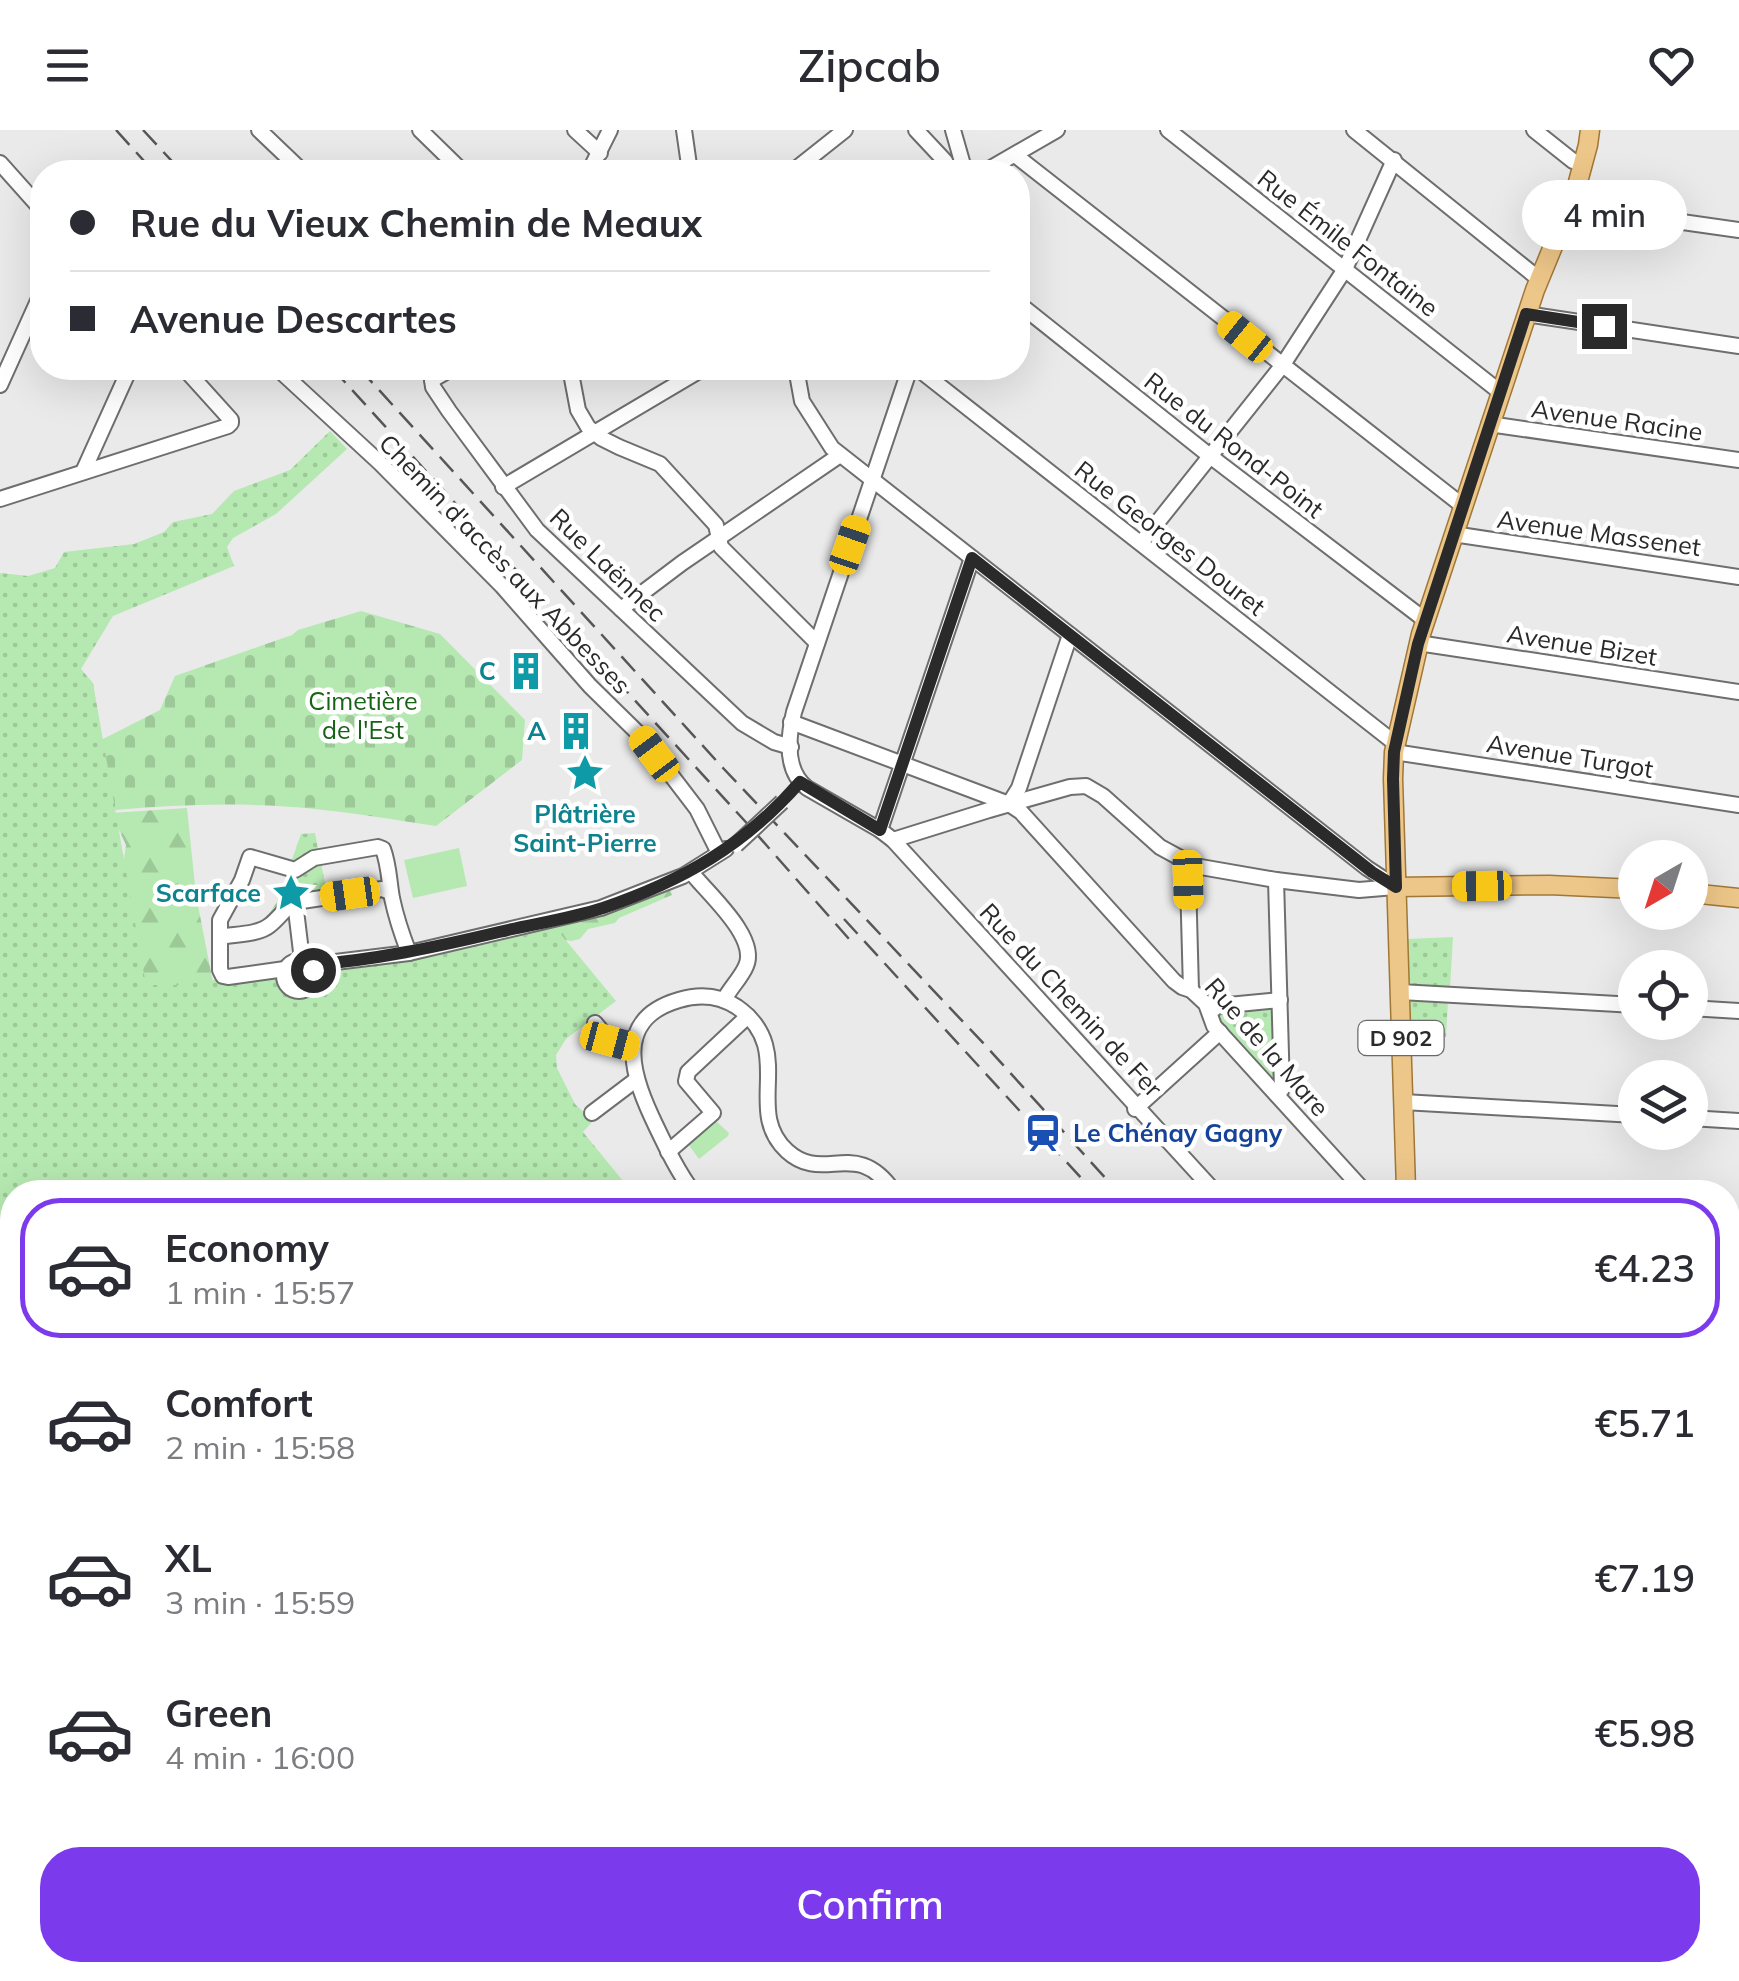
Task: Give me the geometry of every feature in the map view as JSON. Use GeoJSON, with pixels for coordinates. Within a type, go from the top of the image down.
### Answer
{"type":"FeatureCollection","features":[{"type":"Feature","properties":{"kind":"main road","name":"D 902"},"geometry":{"type":"LineString","coordinates":[[1406,1180],[1395,748],[1425,620],[1590,131]]}},
{"type":"Feature","properties":{"kind":"main road"},"geometry":{"type":"LineString","coordinates":[[1396,887],[1618,888]]}},
{"type":"Feature","properties":{"kind":"main road"},"geometry":{"type":"LineString","coordinates":[[1708,895],[1739,898]]}},
{"type":"Feature","properties":{"kind":"street"},"geometry":{"type":"LineString","coordinates":[[259,130],[290,160]]}},
{"type":"Feature","properties":{"kind":"street"},"geometry":{"type":"LineString","coordinates":[[420,130],[451,160]]}},
{"type":"Feature","properties":{"kind":"street"},"geometry":{"type":"LineString","coordinates":[[576,130],[600,153]]}},
{"type":"Feature","properties":{"kind":"street"},"geometry":{"type":"LineString","coordinates":[[596,160],[610,130]]}},
{"type":"Feature","properties":{"kind":"street"},"geometry":{"type":"LineString","coordinates":[[684,130],[688,160]]}},
{"type":"Feature","properties":{"kind":"street"},"geometry":{"type":"LineString","coordinates":[[807,160],[845,130]]}},
{"type":"Feature","properties":{"kind":"street"},"geometry":{"type":"LineString","coordinates":[[916,130],[949,160]]}},
{"type":"Feature","properties":{"kind":"street"},"geometry":{"type":"LineString","coordinates":[[951,160],[953,130]]}},
{"type":"Feature","properties":{"kind":"street"},"geometry":{"type":"LineString","coordinates":[[1006,160],[1057,130]]}},
{"type":"Feature","properties":{"kind":"street","name":"Rue Émile Fontaine"},"geometry":{"type":"LineString","coordinates":[[1168,130],[1500,392]]}},
{"type":"Feature","properties":{"kind":"street"},"geometry":{"type":"LineString","coordinates":[[1354,130],[1539,279]]}},
{"type":"Feature","properties":{"kind":"street"},"geometry":{"type":"LineString","coordinates":[[1534,130],[1581,163]]}},
{"type":"Feature","properties":{"kind":"street"},"geometry":{"type":"LineString","coordinates":[[1015,155],[1021,160]]}},
{"type":"Feature","properties":{"kind":"street"},"geometry":{"type":"LineString","coordinates":[[1141,544],[1282,366],[1346,269],[1394,160]]}},
{"type":"Feature","properties":{"kind":"street"},"geometry":{"type":"LineString","coordinates":[[0,163],[30,194]]}},
{"type":"Feature","properties":{"kind":"street"},"geometry":{"type":"LineString","coordinates":[[1030,167],[1463,506]]}},
{"type":"Feature","properties":{"kind":"street"},"geometry":{"type":"LineString","coordinates":[[1567,205],[1739,230]]}},
{"type":"Feature","properties":{"kind":"street","name":"Rue du Rond-Point"},"geometry":{"type":"LineString","coordinates":[[1030,312],[1210,456],[1425,620]]}},
{"type":"Feature","properties":{"kind":"street"},"geometry":{"type":"LineString","coordinates":[[1526,314],[1739,346]]}},
{"type":"Feature","properties":{"kind":"street"},"geometry":{"type":"LineString","coordinates":[[0,385],[30,319]]}},
{"type":"Feature","properties":{"kind":"street"},"geometry":{"type":"LineString","coordinates":[[84,472],[125,380]]}},
{"type":"Feature","properties":{"kind":"street"},"geometry":{"type":"LineString","coordinates":[[0,499],[228,426],[231,423],[225,413],[195,380]]}},
{"type":"Feature","properties":{"kind":"street","name":"Chemin d'accès aux Abbesses"},"geometry":{"type":"LineString","coordinates":[[289,380],[380,463],[502,586],[590,686],[642,737],[697,809],[719,853]]}},
{"type":"Feature","properties":{"kind":"street","name":"Rue Laënnec"},"geometry":{"type":"LineString","coordinates":[[433,380],[432,387],[537,530],[742,723],[791,747]]}},
{"type":"Feature","properties":{"kind":"street"},"geometry":{"type":"LineString","coordinates":[[572,380],[578,410],[594,432],[660,464],[716,526],[720,547],[817,643]]}},
{"type":"Feature","properties":{"kind":"street"},"geometry":{"type":"LineString","coordinates":[[503,488],[683,380]]}},
{"type":"Feature","properties":{"kind":"street"},"geometry":{"type":"LineString","coordinates":[[798,380],[802,401],[840,455],[1396,887]]}},
{"type":"Feature","properties":{"kind":"street"},"geometry":{"type":"LineString","coordinates":[[910,380],[792,722],[792,767],[800,782],[886,835],[1086,786],[1103,796],[1160,847],[1195,866],[1359,890],[1396,887]]}},
{"type":"Feature","properties":{"kind":"street","name":"Rue Georges Douret"},"geometry":{"type":"LineString","coordinates":[[929,380],[1395,748]]}},
{"type":"Feature","properties":{"kind":"street","name":"Avenue Racine"},"geometry":{"type":"LineString","coordinates":[[1490,424],[1739,460]]}},
{"type":"Feature","properties":{"kind":"street"},"geometry":{"type":"LineString","coordinates":[[621,609],[840,455]]}},
{"type":"Feature","properties":{"kind":"street","name":"Avenue Massenet"},"geometry":{"type":"LineString","coordinates":[[1453,534],[1739,577]]}},
{"type":"Feature","properties":{"kind":"street"},"geometry":{"type":"LineString","coordinates":[[886,835],[902,764],[972,558]]}},
{"type":"Feature","properties":{"kind":"street"},"geometry":{"type":"LineString","coordinates":[[1009,804],[1019,788],[1070,635]]}},
{"type":"Feature","properties":{"kind":"street","name":"Avenue Bizet"},"geometry":{"type":"LineString","coordinates":[[1418,644],[1739,692]]}},
{"type":"Feature","properties":{"kind":"street"},"geometry":{"type":"LineString","coordinates":[[792,722],[1009,804]]}},
{"type":"Feature","properties":{"kind":"street","name":"Avenue Turgot"},"geometry":{"type":"LineString","coordinates":[[1395,748],[1739,805]]}},
{"type":"Feature","properties":{"kind":"street"},"geometry":{"type":"LineString","coordinates":[[409,953],[390,892],[386,855],[378,847],[314,858],[295,870],[250,857],[220,920],[222,975],[228,977],[285,969],[292,962],[409,953],[601,908],[691,872],[736,844],[800,782]]}},
{"type":"Feature","properties":{"kind":"street","name":"Rue de la Mare"},"geometry":{"type":"LineString","coordinates":[[1009,804],[1021,812],[1174,981],[1206,1004],[1214,1026],[1354,1180]]}},
{"type":"Feature","properties":{"kind":"street","name":"Rue du Chemin de Fer"},"geometry":{"type":"LineString","coordinates":[[886,835],[1205,1180]]}},
{"type":"Feature","properties":{"kind":"street"},"geometry":{"type":"LineString","coordinates":[[1191,990],[1188,880],[1195,866]]}},
{"type":"Feature","properties":{"kind":"street"},"geometry":{"type":"LineString","coordinates":[[691,872],[726,912],[748,949],[747,964],[724,1000]]}},
{"type":"Feature","properties":{"kind":"street"},"geometry":{"type":"LineString","coordinates":[[1276,880],[1282,1089],[1277,1094]]}},
{"type":"Feature","properties":{"kind":"street"},"geometry":{"type":"LineString","coordinates":[[220,937],[262,930],[295,902],[382,889],[390,892]]}},
{"type":"Feature","properties":{"kind":"street"},"geometry":{"type":"LineString","coordinates":[[285,969],[284,979],[289,988],[304,990],[314,980],[306,963],[295,902]]}},
{"type":"Feature","properties":{"kind":"street"},"geometry":{"type":"LineString","coordinates":[[1400,992],[1618,1004]]}},
{"type":"Feature","properties":{"kind":"street"},"geometry":{"type":"LineString","coordinates":[[686,1180],[645,1104],[632,1065],[632,1047],[649,1016],[666,1004],[714,996],[748,1016],[763,1034],[769,1118],[783,1146],[810,1164],[846,1162],[872,1169],[885,1180]]}},
{"type":"Feature","properties":{"kind":"street"},"geometry":{"type":"LineString","coordinates":[[1210,1012],[1218,1006],[1280,1000]]}},
{"type":"Feature","properties":{"kind":"street"},"geometry":{"type":"LineString","coordinates":[[1708,1009],[1739,1011]]}},
{"type":"Feature","properties":{"kind":"street"},"geometry":{"type":"LineString","coordinates":[[668,1152],[714,1113],[686,1081],[688,1072],[748,1016]]}},
{"type":"Feature","properties":{"kind":"street"},"geometry":{"type":"LineString","coordinates":[[594,1023],[610,1041],[632,1047]]}},
{"type":"Feature","properties":{"kind":"street"},"geometry":{"type":"LineString","coordinates":[[1137,1108],[1220,1032]]}},
{"type":"Feature","properties":{"kind":"street"},"geometry":{"type":"LineString","coordinates":[[592,1113],[636,1079]]}},
{"type":"Feature","properties":{"kind":"street"},"geometry":{"type":"LineString","coordinates":[[1403,1102],[1618,1114]]}},
{"type":"Feature","properties":{"kind":"street"},"geometry":{"type":"LineString","coordinates":[[1708,1119],[1739,1121]]}},
{"type":"Feature","properties":{"kind":"green space"},"geometry":{"type":"Polygon","coordinates":[[[330,431],[347,449],[276,514],[233,538],[227,547],[234,566],[113,616],[81,669],[93,683],[146,985],[179,985],[276,971],[281,983],[304,992],[321,985],[330,972],[554,926],[616,1001],[566,1039],[556,1055],[557,1068],[575,1104],[593,1121],[583,1132],[622,1180],[0,1180],[0,573],[28,576],[55,568],[64,552],[134,544],[164,532],[173,522],[212,514],[234,491],[290,470],[330,431]]]}},
{"type":"Feature","properties":{"kind":"green space","name":"Cimetière de l'Est"},"geometry":{"type":"Polygon","coordinates":[[[361,611],[440,634],[525,720],[522,760],[436,826],[265,805],[115,810],[101,740],[160,710],[175,676],[361,611]]]}},
{"type":"Feature","properties":{"kind":"green space"},"geometry":{"type":"Polygon","coordinates":[[[27,619],[121,880],[126,845],[111,813],[187,808],[196,895],[214,988],[72,1079],[27,619]]]}},
{"type":"Feature","properties":{"kind":"green space"},"geometry":{"type":"Polygon","coordinates":[[[315,833],[327,893],[260,926],[277,902],[301,834],[315,833]]]}},
{"type":"Feature","properties":{"kind":"green space"},"geometry":{"type":"Polygon","coordinates":[[[459,848],[467,886],[413,898],[404,860],[459,848]]]}},
{"type":"Feature","properties":{"kind":"green space"},"geometry":{"type":"Polygon","coordinates":[[[669,888],[672,895],[615,923],[588,929],[580,939],[547,937],[426,960],[615,912],[669,888]]]}},
{"type":"Feature","properties":{"kind":"green space"},"geometry":{"type":"Polygon","coordinates":[[[1453,937],[1450,987],[1413,985],[1409,981],[1408,939],[1453,937]]]}},
{"type":"Feature","properties":{"kind":"green space"},"geometry":{"type":"Polygon","coordinates":[[[1413,999],[1448,1001],[1446,1037],[1410,1035],[1409,1003],[1413,999]]]}},
{"type":"Feature","properties":{"kind":"green space"},"geometry":{"type":"Polygon","coordinates":[[[1271,1007],[1275,1075],[1271,1077],[1218,1017],[1223,1013],[1271,1007]]]}},
{"type":"Feature","properties":{"kind":"green space"},"geometry":{"type":"Polygon","coordinates":[[[715,1120],[728,1136],[699,1159],[688,1144],[715,1120]]]}},
{"type":"Feature","properties":{"kind":"railway"},"geometry":{"type":"LineString","coordinates":[[116,130],[143,160]]}},
{"type":"Feature","properties":{"kind":"railway"},"geometry":{"type":"LineString","coordinates":[[143,130],[171,160]]}},
{"type":"Feature","properties":{"kind":"railway"},"geometry":{"type":"LineString","coordinates":[[343,380],[849,939]]}},
{"type":"Feature","properties":{"kind":"railway"},"geometry":{"type":"LineString","coordinates":[[370,380],[723,768],[1107,1180]]}},
{"type":"Feature","properties":{"kind":"railway"},"geometry":{"type":"LineString","coordinates":[[844,919],[1083,1180]]}},
{"type":"Feature","properties":{"kind":"place","name":"C"},"geometry":{"type":"Point","coordinates":[526,671]}},
{"type":"Feature","properties":{"kind":"place","name":"A"},"geometry":{"type":"Point","coordinates":[576,731]}},
{"type":"Feature","properties":{"kind":"place","name":"Plâtrière Saint-Pierre"},"geometry":{"type":"Point","coordinates":[585,773]}},
{"type":"Feature","properties":{"kind":"place","name":"Scarface"},"geometry":{"type":"Point","coordinates":[291,893]}},
{"type":"Feature","properties":{"kind":"place","name":"Le Chénay Gagny"},"geometry":{"type":"Point","coordinates":[1043,1133]}},
{"type":"Feature","properties":{"kind":"route"},"geometry":{"type":"LineString","coordinates":[[313,970],[310,965],[416,952],[601,908],[683,876],[736,844],[800,782],[880,830],[972,558],[1396,887],[1394,752],[1418,644],[1526,314],[1604,326]]}}]}
